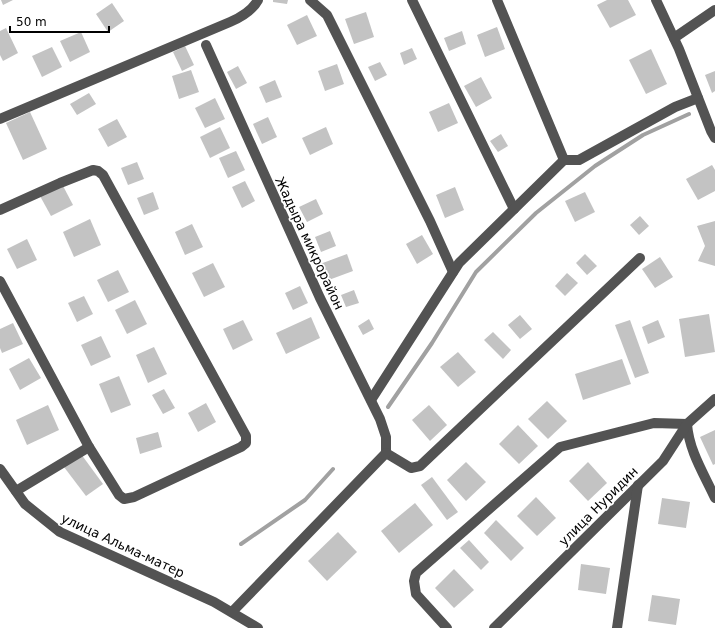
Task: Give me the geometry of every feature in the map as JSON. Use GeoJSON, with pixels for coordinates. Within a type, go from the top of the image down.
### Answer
{"type":"FeatureCollection","features":[{"type":"Feature","properties":{"kind":"street"},"geometry":{"type":"LineString","coordinates":[[0,119],[230,22],[244,15],[256,4],[258,0]]}},
{"type":"Feature","properties":{"kind":"street"},"geometry":{"type":"LineString","coordinates":[[310,0],[327,15],[424,207],[453,272]]}},
{"type":"Feature","properties":{"kind":"street"},"geometry":{"type":"LineString","coordinates":[[412,0],[514,209]]}},
{"type":"Feature","properties":{"kind":"street"},"geometry":{"type":"LineString","coordinates":[[496,0],[564,160]]}},
{"type":"Feature","properties":{"kind":"street"},"geometry":{"type":"LineString","coordinates":[[656,0],[674,38],[711,132],[715,138]]}},
{"type":"Feature","properties":{"kind":"street"},"geometry":{"type":"LineString","coordinates":[[674,38],[715,10]]}},
{"type":"Feature","properties":{"kind":"street","name":"Жадыра микрорайон"},"geometry":{"type":"LineString","coordinates":[[206,44],[320,298],[380,419],[386,436],[386,453]]}},
{"type":"Feature","properties":{"kind":"street"},"geometry":{"type":"LineString","coordinates":[[371,400],[458,264],[564,160],[579,160],[674,107],[698,98]]}},
{"type":"Feature","properties":{"kind":"street"},"geometry":{"type":"LineString","coordinates":[[0,210],[60,183],[94,170],[103,175],[246,436],[246,443],[241,447],[134,497],[124,499],[119,495],[89,447],[0,280]]}},
{"type":"Feature","properties":{"kind":"street"},"geometry":{"type":"LineString","coordinates":[[232,612],[386,453],[411,468],[420,466],[640,258]]}},
{"type":"Feature","properties":{"kind":"street","name":"улица Нуридин"},"geometry":{"type":"LineString","coordinates":[[494,628],[663,461],[688,424],[715,399]]}},
{"type":"Feature","properties":{"kind":"street"},"geometry":{"type":"LineString","coordinates":[[447,628],[416,594],[414,580],[416,574],[560,447],[654,424],[688,424],[688,436],[692,449],[715,498]]}},
{"type":"Feature","properties":{"kind":"street"},"geometry":{"type":"LineString","coordinates":[[16,491],[89,447]]}},
{"type":"Feature","properties":{"kind":"street","name":"улица Альма-матер"},"geometry":{"type":"LineString","coordinates":[[0,469],[25,504],[60,532],[214,602],[258,628]]}},
{"type":"Feature","properties":{"kind":"street"},"geometry":{"type":"LineString","coordinates":[[617,628],[638,485]]}},
{"type":"Feature","properties":{"kind":"building"},"geometry":{"type":"Polygon","coordinates":[[[1,0],[13,0],[3,5],[1,0]]]}},
{"type":"Feature","properties":{"kind":"building"},"geometry":{"type":"Polygon","coordinates":[[[273,0],[288,0],[287,4],[273,2],[273,0]]]}},
{"type":"Feature","properties":{"kind":"building"},"geometry":{"type":"Polygon","coordinates":[[[607,0],[628,0],[636,15],[610,28],[597,5],[607,0]]]}},
{"type":"Feature","properties":{"kind":"building"},"geometry":{"type":"Polygon","coordinates":[[[112,3],[124,21],[108,32],[96,14],[112,3]]]}},
{"type":"Feature","properties":{"kind":"building"},"geometry":{"type":"Polygon","coordinates":[[[366,12],[374,37],[354,44],[345,19],[366,12]]]}},
{"type":"Feature","properties":{"kind":"building"},"geometry":{"type":"Polygon","coordinates":[[[307,15],[317,36],[297,45],[287,25],[307,15]]]}},
{"type":"Feature","properties":{"kind":"building"},"geometry":{"type":"Polygon","coordinates":[[[497,27],[505,49],[485,57],[477,35],[497,27]]]}},
{"type":"Feature","properties":{"kind":"building"},"geometry":{"type":"Polygon","coordinates":[[[6,28],[18,53],[3,61],[0,55],[0,31],[6,28]]]}},
{"type":"Feature","properties":{"kind":"building"},"geometry":{"type":"Polygon","coordinates":[[[462,31],[466,44],[449,51],[444,38],[462,31]]]}},
{"type":"Feature","properties":{"kind":"building"},"geometry":{"type":"Polygon","coordinates":[[[81,32],[90,52],[70,62],[60,41],[81,32]]]}},
{"type":"Feature","properties":{"kind":"building"},"geometry":{"type":"Polygon","coordinates":[[[185,46],[194,65],[182,71],[173,52],[185,46]]]}},
{"type":"Feature","properties":{"kind":"building"},"geometry":{"type":"Polygon","coordinates":[[[52,47],[62,67],[42,77],[32,56],[52,47]]]}},
{"type":"Feature","properties":{"kind":"building"},"geometry":{"type":"Polygon","coordinates":[[[412,48],[417,59],[404,65],[400,53],[412,48]]]}},
{"type":"Feature","properties":{"kind":"building"},"geometry":{"type":"Polygon","coordinates":[[[651,49],[667,84],[646,94],[629,60],[651,49]]]}},
{"type":"Feature","properties":{"kind":"building"},"geometry":{"type":"Polygon","coordinates":[[[380,62],[387,75],[375,81],[368,67],[380,62]]]}},
{"type":"Feature","properties":{"kind":"building"},"geometry":{"type":"Polygon","coordinates":[[[337,64],[344,84],[325,91],[318,71],[337,64]]]}},
{"type":"Feature","properties":{"kind":"building"},"geometry":{"type":"Polygon","coordinates":[[[238,66],[247,83],[236,89],[227,72],[238,66]]]}},
{"type":"Feature","properties":{"kind":"building"},"geometry":{"type":"Polygon","coordinates":[[[191,70],[199,92],[179,99],[172,76],[191,70]]]}},
{"type":"Feature","properties":{"kind":"building"},"geometry":{"type":"Polygon","coordinates":[[[715,71],[715,91],[712,93],[705,75],[715,71]]]}},
{"type":"Feature","properties":{"kind":"building"},"geometry":{"type":"Polygon","coordinates":[[[481,77],[492,98],[476,107],[464,86],[481,77]]]}},
{"type":"Feature","properties":{"kind":"building"},"geometry":{"type":"Polygon","coordinates":[[[275,80],[282,97],[266,103],[259,87],[275,80]]]}},
{"type":"Feature","properties":{"kind":"building"},"geometry":{"type":"Polygon","coordinates":[[[89,93],[96,104],[77,115],[70,104],[89,93]]]}},
{"type":"Feature","properties":{"kind":"building"},"geometry":{"type":"Polygon","coordinates":[[[215,98],[225,119],[205,128],[195,108],[215,98]]]}},
{"type":"Feature","properties":{"kind":"building"},"geometry":{"type":"Polygon","coordinates":[[[449,103],[458,123],[438,132],[429,112],[449,103]]]}},
{"type":"Feature","properties":{"kind":"building"},"geometry":{"type":"Polygon","coordinates":[[[30,112],[47,149],[23,160],[6,123],[30,112]]]}},
{"type":"Feature","properties":{"kind":"building"},"geometry":{"type":"Polygon","coordinates":[[[268,117],[277,137],[262,144],[253,124],[268,117]]]}},
{"type":"Feature","properties":{"kind":"building"},"geometry":{"type":"Polygon","coordinates":[[[117,119],[127,137],[108,147],[98,129],[117,119]]]}},
{"type":"Feature","properties":{"kind":"building"},"geometry":{"type":"Polygon","coordinates":[[[220,127],[230,148],[210,158],[200,137],[220,127]]]}},
{"type":"Feature","properties":{"kind":"building"},"geometry":{"type":"Polygon","coordinates":[[[326,127],[333,144],[310,155],[302,138],[326,127]]]}},
{"type":"Feature","properties":{"kind":"building"},"geometry":{"type":"Polygon","coordinates":[[[501,134],[508,146],[498,152],[490,141],[501,134]]]}},
{"type":"Feature","properties":{"kind":"building"},"geometry":{"type":"Polygon","coordinates":[[[236,151],[245,170],[228,178],[219,158],[236,151]]]}},
{"type":"Feature","properties":{"kind":"building"},"geometry":{"type":"Polygon","coordinates":[[[137,162],[144,179],[128,185],[121,168],[137,162]]]}},
{"type":"Feature","properties":{"kind":"building"},"geometry":{"type":"Polygon","coordinates":[[[712,165],[715,170],[715,191],[698,200],[686,179],[712,165]]]}},
{"type":"Feature","properties":{"kind":"building"},"geometry":{"type":"Polygon","coordinates":[[[245,181],[255,201],[242,208],[232,187],[245,181]]]}},
{"type":"Feature","properties":{"kind":"building"},"geometry":{"type":"Polygon","coordinates":[[[62,184],[73,205],[51,216],[40,196],[62,184]]]}},
{"type":"Feature","properties":{"kind":"building"},"geometry":{"type":"Polygon","coordinates":[[[455,187],[464,210],[445,218],[436,195],[455,187]]]}},
{"type":"Feature","properties":{"kind":"building"},"geometry":{"type":"Polygon","coordinates":[[[153,192],[159,209],[144,215],[137,198],[153,192]]]}},
{"type":"Feature","properties":{"kind":"building"},"geometry":{"type":"Polygon","coordinates":[[[585,192],[595,212],[575,222],[565,201],[585,192]]]}},
{"type":"Feature","properties":{"kind":"building"},"geometry":{"type":"Polygon","coordinates":[[[316,199],[323,214],[307,222],[299,207],[316,199]]]}},
{"type":"Feature","properties":{"kind":"building"},"geometry":{"type":"Polygon","coordinates":[[[640,216],[649,226],[639,235],[630,225],[640,216]]]}},
{"type":"Feature","properties":{"kind":"building"},"geometry":{"type":"Polygon","coordinates":[[[90,219],[101,245],[74,257],[63,232],[90,219]]]}},
{"type":"Feature","properties":{"kind":"building"},"geometry":{"type":"Polygon","coordinates":[[[715,221],[715,266],[698,261],[705,246],[697,226],[715,221]]]}},
{"type":"Feature","properties":{"kind":"building"},"geometry":{"type":"Polygon","coordinates":[[[192,224],[203,247],[185,255],[175,232],[192,224]]]}},
{"type":"Feature","properties":{"kind":"building"},"geometry":{"type":"Polygon","coordinates":[[[330,231],[336,246],[321,252],[315,237],[330,231]]]}},
{"type":"Feature","properties":{"kind":"building"},"geometry":{"type":"Polygon","coordinates":[[[422,235],[433,254],[417,264],[406,244],[422,235]]]}},
{"type":"Feature","properties":{"kind":"building"},"geometry":{"type":"Polygon","coordinates":[[[27,239],[37,260],[17,269],[7,249],[27,239]]]}},
{"type":"Feature","properties":{"kind":"building"},"geometry":{"type":"Polygon","coordinates":[[[347,254],[353,271],[326,281],[320,264],[347,254]]]}},
{"type":"Feature","properties":{"kind":"building"},"geometry":{"type":"Polygon","coordinates":[[[585,254],[597,266],[587,275],[576,263],[585,254]]]}},
{"type":"Feature","properties":{"kind":"building"},"geometry":{"type":"Polygon","coordinates":[[[660,257],[673,277],[655,288],[642,269],[660,257]]]}},
{"type":"Feature","properties":{"kind":"building"},"geometry":{"type":"Polygon","coordinates":[[[213,263],[225,287],[204,297],[192,273],[213,263]]]}},
{"type":"Feature","properties":{"kind":"building"},"geometry":{"type":"Polygon","coordinates":[[[118,270],[129,292],[108,302],[97,280],[118,270]]]}},
{"type":"Feature","properties":{"kind":"building"},"geometry":{"type":"Polygon","coordinates":[[[567,273],[578,283],[565,296],[555,286],[567,273]]]}},
{"type":"Feature","properties":{"kind":"building"},"geometry":{"type":"Polygon","coordinates":[[[300,286],[308,303],[293,310],[285,293],[300,286]]]}},
{"type":"Feature","properties":{"kind":"building"},"geometry":{"type":"Polygon","coordinates":[[[354,290],[359,303],[346,307],[341,295],[354,290]]]}},
{"type":"Feature","properties":{"kind":"building"},"geometry":{"type":"Polygon","coordinates":[[[84,296],[93,314],[77,322],[68,303],[84,296]]]}},
{"type":"Feature","properties":{"kind":"building"},"geometry":{"type":"Polygon","coordinates":[[[135,300],[147,324],[127,334],[115,310],[135,300]]]}},
{"type":"Feature","properties":{"kind":"building"},"geometry":{"type":"Polygon","coordinates":[[[709,314],[715,352],[685,357],[679,319],[709,314]]]}},
{"type":"Feature","properties":{"kind":"building"},"geometry":{"type":"Polygon","coordinates":[[[520,315],[532,329],[520,339],[508,325],[520,315]]]}},
{"type":"Feature","properties":{"kind":"building"},"geometry":{"type":"Polygon","coordinates":[[[311,317],[320,338],[286,354],[276,333],[311,317]]]}},
{"type":"Feature","properties":{"kind":"building"},"geometry":{"type":"Polygon","coordinates":[[[369,319],[374,329],[363,335],[358,326],[369,319]]]}},
{"type":"Feature","properties":{"kind":"building"},"geometry":{"type":"Polygon","coordinates":[[[243,320],[253,340],[233,350],[223,329],[243,320]]]}},
{"type":"Feature","properties":{"kind":"building"},"geometry":{"type":"Polygon","coordinates":[[[630,320],[649,373],[635,378],[615,325],[630,320]]]}},
{"type":"Feature","properties":{"kind":"building"},"geometry":{"type":"Polygon","coordinates":[[[658,320],[665,337],[648,344],[642,327],[658,320]]]}},
{"type":"Feature","properties":{"kind":"building"},"geometry":{"type":"Polygon","coordinates":[[[13,323],[23,344],[2,353],[0,348],[0,329],[13,323]]]}},
{"type":"Feature","properties":{"kind":"building"},"geometry":{"type":"Polygon","coordinates":[[[493,332],[511,350],[503,359],[484,340],[493,332]]]}},
{"type":"Feature","properties":{"kind":"building"},"geometry":{"type":"Polygon","coordinates":[[[101,336],[111,357],[91,366],[81,345],[101,336]]]}},
{"type":"Feature","properties":{"kind":"building"},"geometry":{"type":"Polygon","coordinates":[[[154,347],[167,374],[148,383],[136,355],[154,347]]]}},
{"type":"Feature","properties":{"kind":"building"},"geometry":{"type":"Polygon","coordinates":[[[458,352],[476,372],[458,387],[440,367],[458,352]]]}},
{"type":"Feature","properties":{"kind":"building"},"geometry":{"type":"Polygon","coordinates":[[[29,358],[41,378],[20,390],[9,369],[29,358]]]}},
{"type":"Feature","properties":{"kind":"building"},"geometry":{"type":"Polygon","coordinates":[[[622,359],[631,384],[583,400],[575,374],[622,359]]]}},
{"type":"Feature","properties":{"kind":"building"},"geometry":{"type":"Polygon","coordinates":[[[119,376],[131,405],[111,413],[99,384],[119,376]]]}},
{"type":"Feature","properties":{"kind":"building"},"geometry":{"type":"Polygon","coordinates":[[[164,389],[175,408],[163,414],[152,395],[164,389]]]}},
{"type":"Feature","properties":{"kind":"building"},"geometry":{"type":"Polygon","coordinates":[[[547,401],[567,421],[548,439],[528,419],[547,401]]]}},
{"type":"Feature","properties":{"kind":"building"},"geometry":{"type":"Polygon","coordinates":[[[206,403],[216,422],[198,432],[188,413],[206,403]]]}},
{"type":"Feature","properties":{"kind":"building"},"geometry":{"type":"Polygon","coordinates":[[[48,405],[59,430],[27,445],[16,420],[48,405]]]}},
{"type":"Feature","properties":{"kind":"building"},"geometry":{"type":"Polygon","coordinates":[[[429,405],[447,425],[430,441],[412,420],[429,405]]]}},
{"type":"Feature","properties":{"kind":"building"},"geometry":{"type":"Polygon","coordinates":[[[518,425],[538,446],[519,464],[499,444],[518,425]]]}},
{"type":"Feature","properties":{"kind":"building"},"geometry":{"type":"Polygon","coordinates":[[[715,430],[715,464],[713,465],[700,437],[715,430]]]}},
{"type":"Feature","properties":{"kind":"building"},"geometry":{"type":"Polygon","coordinates":[[[158,432],[162,447],[140,454],[136,438],[158,432]]]}},
{"type":"Feature","properties":{"kind":"building"},"geometry":{"type":"Polygon","coordinates":[[[81,454],[103,484],[86,496],[64,467],[81,454]]]}},
{"type":"Feature","properties":{"kind":"building"},"geometry":{"type":"Polygon","coordinates":[[[466,462],[486,482],[466,501],[447,480],[466,462]]]}},
{"type":"Feature","properties":{"kind":"building"},"geometry":{"type":"Polygon","coordinates":[[[588,462],[607,483],[588,501],[569,481],[588,462]]]}},
{"type":"Feature","properties":{"kind":"building"},"geometry":{"type":"Polygon","coordinates":[[[432,477],[458,512],[447,520],[421,485],[432,477]]]}},
{"type":"Feature","properties":{"kind":"building"},"geometry":{"type":"Polygon","coordinates":[[[536,497],[556,518],[537,536],[517,516],[536,497]]]}},
{"type":"Feature","properties":{"kind":"building"},"geometry":{"type":"Polygon","coordinates":[[[662,498],[690,502],[686,528],[658,524],[662,498]]]}},
{"type":"Feature","properties":{"kind":"building"},"geometry":{"type":"Polygon","coordinates":[[[415,503],[433,525],[399,553],[381,531],[415,503]]]}},
{"type":"Feature","properties":{"kind":"building"},"geometry":{"type":"Polygon","coordinates":[[[496,520],[524,548],[511,561],[484,533],[496,520]]]}},
{"type":"Feature","properties":{"kind":"building"},"geometry":{"type":"Polygon","coordinates":[[[338,532],[357,552],[327,581],[308,561],[338,532]]]}},
{"type":"Feature","properties":{"kind":"building"},"geometry":{"type":"Polygon","coordinates":[[[469,540],[489,562],[481,570],[460,548],[469,540]]]}},
{"type":"Feature","properties":{"kind":"building"},"geometry":{"type":"Polygon","coordinates":[[[581,564],[610,568],[606,594],[578,590],[581,564]]]}},
{"type":"Feature","properties":{"kind":"building"},"geometry":{"type":"Polygon","coordinates":[[[454,569],[474,590],[454,608],[435,588],[454,569]]]}},
{"type":"Feature","properties":{"kind":"building"},"geometry":{"type":"Polygon","coordinates":[[[652,595],[680,599],[676,625],[648,621],[652,595]]]}},
{"type":"Feature","properties":{"kind":"waterway"},"geometry":{"type":"LineString","coordinates":[[388,407],[432,343],[476,272],[536,213],[595,166],[643,135],[689,114]]}},
{"type":"Feature","properties":{"kind":"waterway"},"geometry":{"type":"LineString","coordinates":[[241,544],[305,500],[333,469]]}}]}
